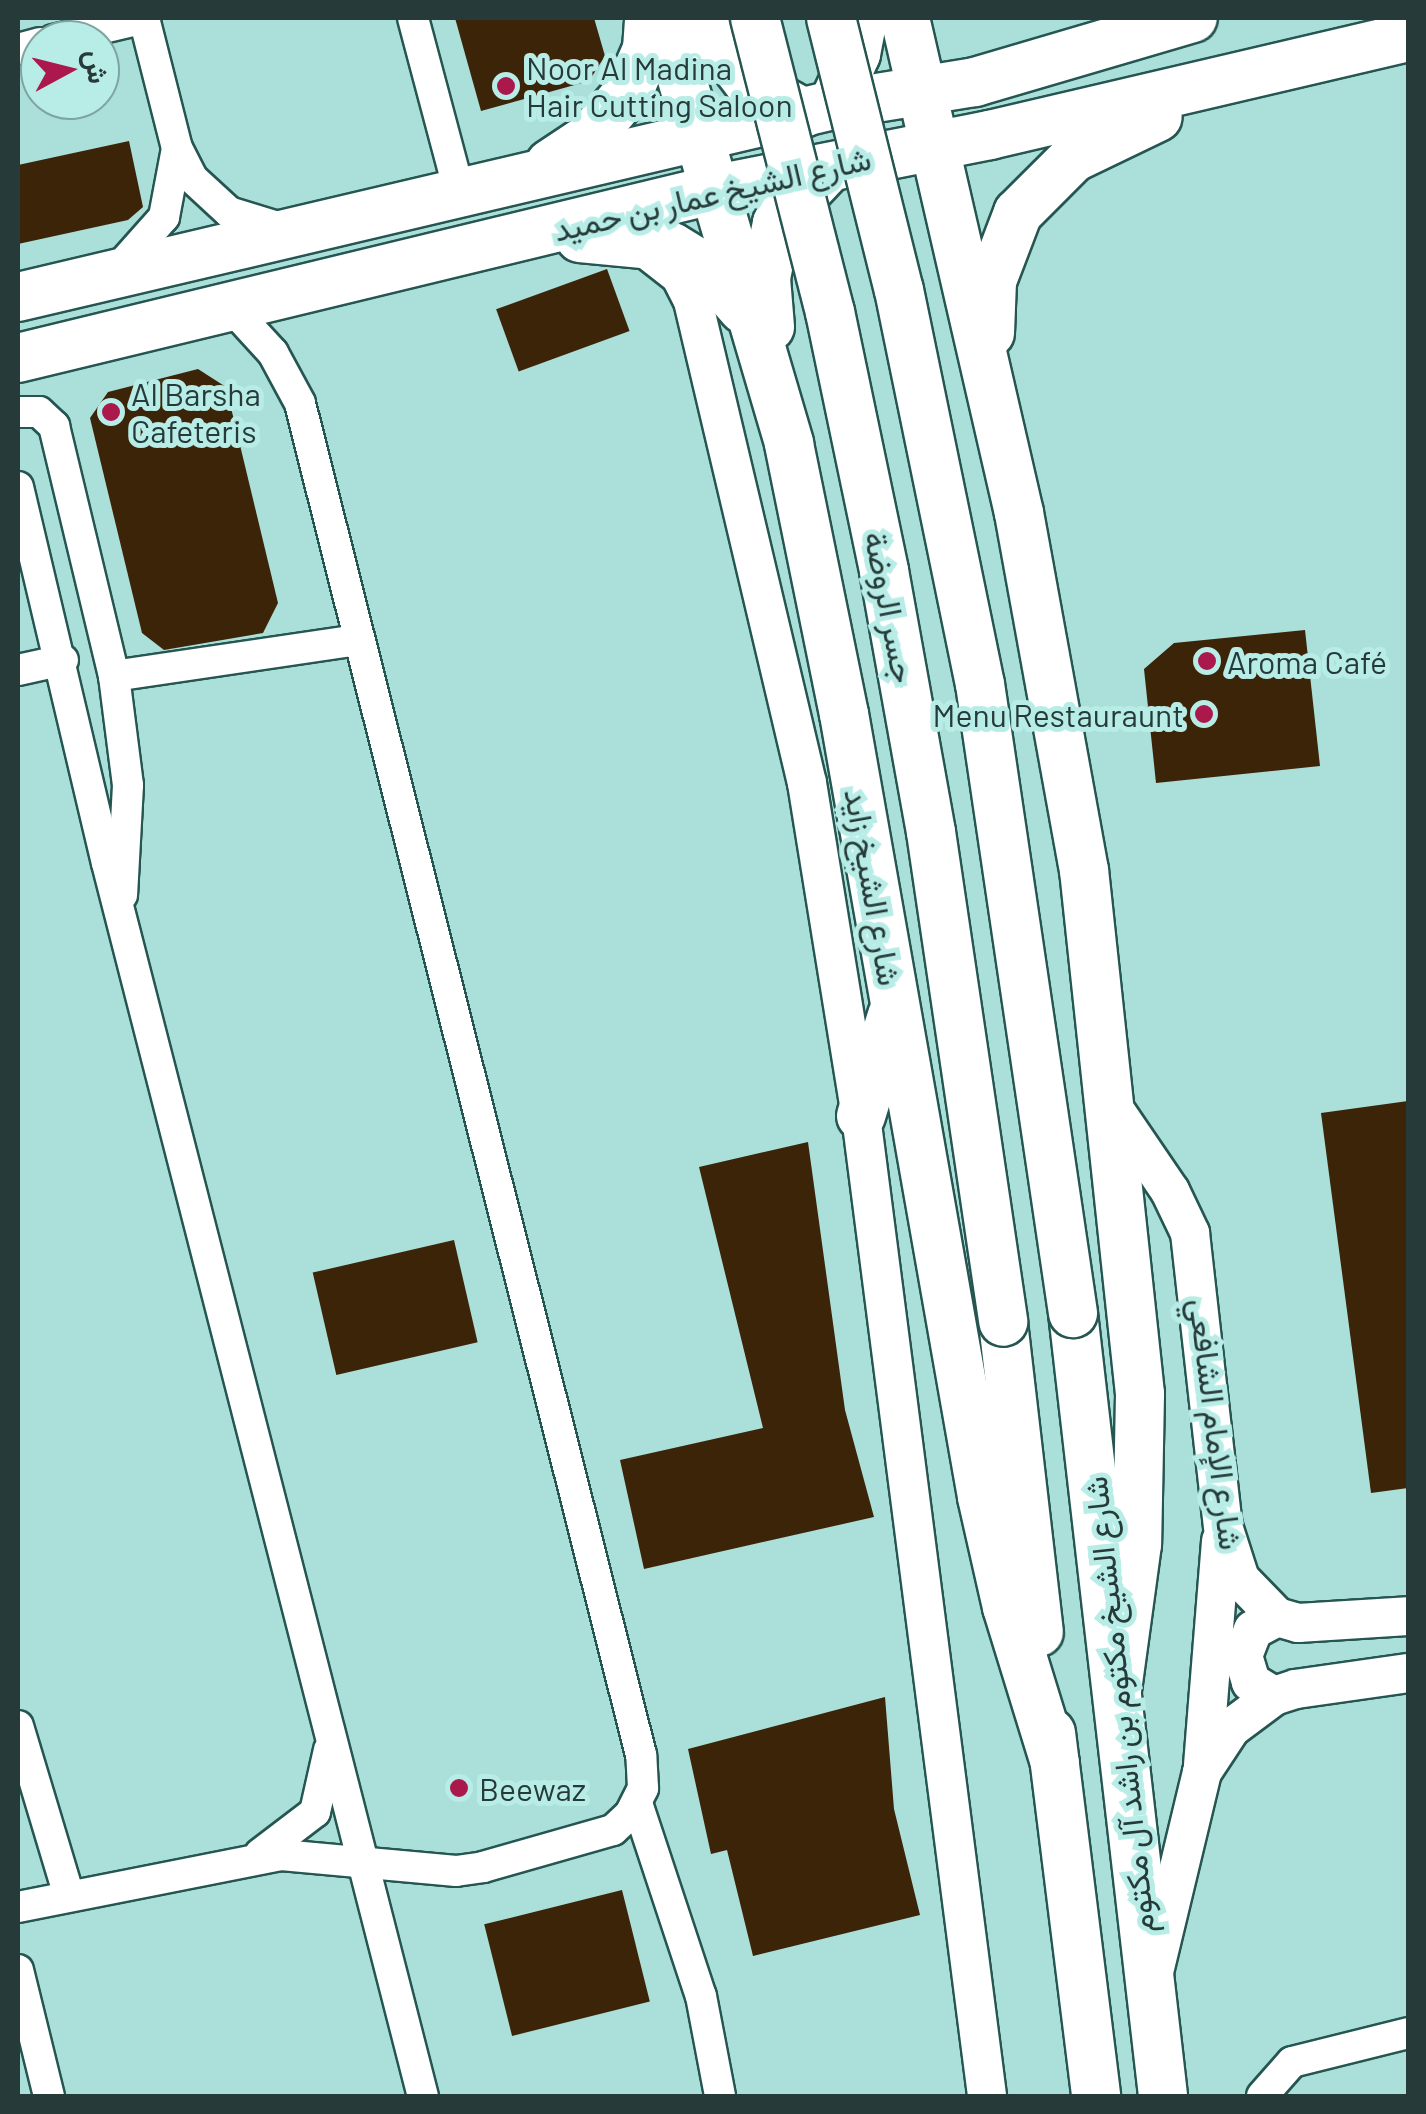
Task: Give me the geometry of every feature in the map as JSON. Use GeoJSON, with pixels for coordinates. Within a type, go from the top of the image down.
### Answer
{"type":"FeatureCollection","features":[{"type":"Feature","properties":{"kind":"main road"},"geometry":{"type":"LineString","coordinates":[[525,178],[589,138],[614,112],[640,72],[650,18]]}},
{"type":"Feature","properties":{"kind":"main road","name":"شارع الشيخ زايد"},"geometry":{"type":"LineString","coordinates":[[664,18],[789,444],[994,1552],[1055,1762]]}},
{"type":"Feature","properties":{"kind":"main road"},"geometry":{"type":"LineString","coordinates":[[699,18],[734,68],[759,92],[876,168],[901,178],[915,198],[934,246],[967,291]]}},
{"type":"Feature","properties":{"kind":"main road","name":"جسر الروضة"},"geometry":{"type":"LineString","coordinates":[[755,18],[834,331],[898,646],[1003,1322]]}},
{"type":"Feature","properties":{"kind":"main road"},"geometry":{"type":"LineString","coordinates":[[905,18],[915,198]]}},
{"type":"Feature","properties":{"kind":"main road","name":"شارع الشيخ عمار بن حميد"},"geometry":{"type":"LineString","coordinates":[[18,297],[697,136],[822,135],[912,125],[974,82],[1193,18]]}},
{"type":"Feature","properties":{"kind":"main road"},"geometry":{"type":"LineString","coordinates":[[734,68],[777,79],[811,76],[841,59],[852,24]]}},
{"type":"Feature","properties":{"kind":"main road"},"geometry":{"type":"LineString","coordinates":[[789,444],[766,278],[777,223],[822,135],[852,24]]}},
{"type":"Feature","properties":{"kind":"main road","name":"شارع الشيخ مكتوم بن راشد آل مكتوم"},"geometry":{"type":"LineString","coordinates":[[852,24],[899,290],[966,609],[1072,1313],[1164,2096]]}},
{"type":"Feature","properties":{"kind":"main road","name":"شارع الشيخ عمار بن حميد"},"geometry":{"type":"LineString","coordinates":[[18,358],[762,178],[822,135],[1222,81],[1408,37]]}},
{"type":"Feature","properties":{"kind":"main road"},"geometry":{"type":"LineString","coordinates":[[994,394],[992,281],[1018,213],[1074,158],[1222,81]]}},
{"type":"Feature","properties":{"kind":"main road"},"geometry":{"type":"LineString","coordinates":[[912,125],[967,291],[994,394],[1066,753],[1111,1104],[1140,1394],[1137,1544],[1118,1690]]}},
{"type":"Feature","properties":{"kind":"main road"},"geometry":{"type":"LineString","coordinates":[[542,232],[652,242],[690,256],[751,318]]}},
{"type":"Feature","properties":{"kind":"main road"},"geometry":{"type":"LineString","coordinates":[[861,1116],[895,1007]]}},
{"type":"Feature","properties":{"kind":"main road","name":"شارع الشيخ مكتوم بن راشد آل مكتوم"},"geometry":{"type":"LineString","coordinates":[[1003,1322],[1096,2096]]}},
{"type":"Feature","properties":{"kind":"street"},"geometry":{"type":"LineString","coordinates":[[144,18],[177,148],[203,190],[229,212],[264,226],[307,228]]}},
{"type":"Feature","properties":{"kind":"street"},"geometry":{"type":"LineString","coordinates":[[413,18],[460,195]]}},
{"type":"Feature","properties":{"kind":"street"},"geometry":{"type":"LineString","coordinates":[[96,281],[136,255],[164,217],[177,148]]}},
{"type":"Feature","properties":{"kind":"street"},"geometry":{"type":"LineString","coordinates":[[598,240],[653,253],[680,275],[693,301],[807,783],[861,1116],[987,2096]]}},
{"type":"Feature","properties":{"kind":"street"},"geometry":{"type":"LineString","coordinates":[[229,305],[273,353],[300,402],[641,1755],[637,1804],[701,1996],[720,2096]]}},
{"type":"Feature","properties":{"kind":"street"},"geometry":{"type":"LineString","coordinates":[[18,412],[39,412],[54,426],[114,676],[128,785],[120,903]]}},
{"type":"Feature","properties":{"kind":"street"},"geometry":{"type":"LineString","coordinates":[[18,487],[423,2096]]}},
{"type":"Feature","properties":{"kind":"street"},"geometry":{"type":"LineString","coordinates":[[114,676],[357,640]]}},
{"type":"Feature","properties":{"kind":"street"},"geometry":{"type":"LineString","coordinates":[[18,670],[62,660]]}},
{"type":"Feature","properties":{"kind":"street","name":"شارع الإمام الشافعي"},"geometry":{"type":"LineString","coordinates":[[1111,1104],[1170,1191],[1190,1233],[1223,1526],[1240,1578],[1276,1617]]}},
{"type":"Feature","properties":{"kind":"street"},"geometry":{"type":"LineString","coordinates":[[1150,1988],[1202,1772],[1223,1526]]}},
{"type":"Feature","properties":{"kind":"street"},"geometry":{"type":"LineString","coordinates":[[1274,1696],[1252,1682],[1243,1656],[1253,1630],[1276,1617],[1321,1625],[1408,1616]]}},
{"type":"Feature","properties":{"kind":"street"},"geometry":{"type":"LineString","coordinates":[[1202,1772],[1231,1728],[1274,1696],[1408,1673]]}},
{"type":"Feature","properties":{"kind":"street"},"geometry":{"type":"LineString","coordinates":[[18,1726],[69,1896]]}},
{"type":"Feature","properties":{"kind":"street"},"geometry":{"type":"LineString","coordinates":[[256,1857],[300,1830],[315,1812],[332,1732]]}},
{"type":"Feature","properties":{"kind":"street"},"geometry":{"type":"LineString","coordinates":[[18,1907],[256,1857],[362,1859],[456,1871],[483,1867],[613,1830],[637,1804]]}},
{"type":"Feature","properties":{"kind":"street"},"geometry":{"type":"LineString","coordinates":[[18,1970],[49,2096]]}},
{"type":"Feature","properties":{"kind":"street"},"geometry":{"type":"LineString","coordinates":[[1243,2096],[1254,2069],[1287,2043],[1394,2035]]}},
{"type":"Feature","properties":{"kind":"street"},"geometry":{"type":"LineString","coordinates":[[1262,2096],[1292,2062],[1394,2035]]}},
{"type":"Feature","properties":{"kind":"building"},"geometry":{"type":"Polygon","coordinates":[[[455,18],[594,18],[605,56],[589,81],[481,111],[455,18]]]}},
{"type":"Feature","properties":{"kind":"building"},"geometry":{"type":"Polygon","coordinates":[[[129,141],[143,207],[128,220],[18,244],[18,165],[129,141]]]}},
{"type":"Feature","properties":{"kind":"building"},"geometry":{"type":"Polygon","coordinates":[[[607,269],[630,331],[519,371],[496,309],[607,269]]]}},
{"type":"Feature","properties":{"kind":"building"},"geometry":{"type":"Polygon","coordinates":[[[198,369],[226,387],[278,603],[263,633],[164,650],[142,633],[90,418],[108,392],[198,369]]]}},
{"type":"Feature","properties":{"kind":"building"},"geometry":{"type":"Polygon","coordinates":[[[1305,630],[1320,766],[1156,783],[1144,669],[1174,643],[1305,630]]]}},
{"type":"Feature","properties":{"kind":"building"},"geometry":{"type":"Polygon","coordinates":[[[1408,1101],[1408,1488],[1371,1493],[1321,1113],[1408,1101]]]}},
{"type":"Feature","properties":{"kind":"building"},"geometry":{"type":"Polygon","coordinates":[[[808,1142],[845,1410],[874,1517],[644,1569],[620,1460],[763,1428],[699,1167],[808,1142]]]}},
{"type":"Feature","properties":{"kind":"building"},"geometry":{"type":"Polygon","coordinates":[[[454,1240],[478,1342],[336,1375],[313,1273],[454,1240]]]}},
{"type":"Feature","properties":{"kind":"building"},"geometry":{"type":"Polygon","coordinates":[[[885,1697],[894,1809],[920,1915],[753,1956],[727,1850],[711,1854],[688,1749],[885,1697]]]}},
{"type":"Feature","properties":{"kind":"building"},"geometry":{"type":"Polygon","coordinates":[[[622,1890],[650,2002],[512,2036],[484,1924],[622,1890]]]}},
{"type":"Feature","properties":{"kind":"place","name":"Noor Al Madina Hair Cutting Saloon"},"geometry":{"type":"Point","coordinates":[506,86]}},
{"type":"Feature","properties":{"kind":"place","name":"Al Barsha Cafeteris"},"geometry":{"type":"Point","coordinates":[111,412]}},
{"type":"Feature","properties":{"kind":"place","name":"Aroma Café"},"geometry":{"type":"Point","coordinates":[1207,661]}},
{"type":"Feature","properties":{"kind":"place","name":"Menu Restauraunt"},"geometry":{"type":"Point","coordinates":[1204,714]}},
{"type":"Feature","properties":{"kind":"place","name":"Beewaz"},"geometry":{"type":"Point","coordinates":[459,1788]}}]}
